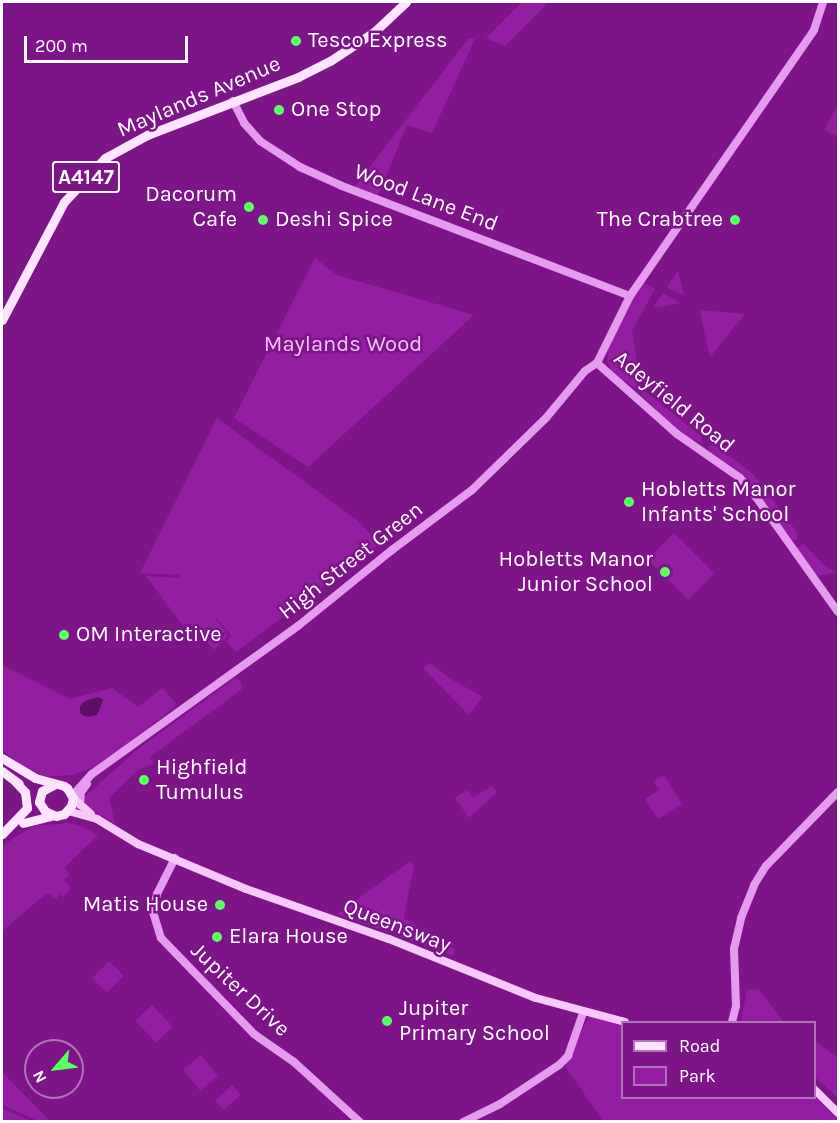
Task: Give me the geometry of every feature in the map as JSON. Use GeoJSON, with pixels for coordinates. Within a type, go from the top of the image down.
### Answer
{"type":"FeatureCollection","features":[{"type":"Feature","properties":{"kind":"main road","name":"Maylands Avenue"},"geometry":{"type":"LineString","coordinates":[[2,320],[64,202],[105,158],[147,135],[297,77],[353,48],[385,23],[406,2]]}},
{"type":"Feature","properties":{"kind":"main road"},"geometry":{"type":"LineString","coordinates":[[2,759],[31,782],[67,788],[75,800],[68,811],[23,822],[2,835]]}},
{"type":"Feature","properties":{"kind":"main road"},"geometry":{"type":"LineString","coordinates":[[2,771],[39,802],[45,811],[55,816]]}},
{"type":"Feature","properties":{"kind":"main road"},"geometry":{"type":"LineString","coordinates":[[2,835],[24,813],[28,801],[25,792],[14,780]]}},
{"type":"Feature","properties":{"kind":"main road"},"geometry":{"type":"LineString","coordinates":[[23,822],[53,786]]}},
{"type":"Feature","properties":{"kind":"main road","name":"Queensway"},"geometry":{"type":"LineString","coordinates":[[75,800],[97,819]]}},
{"type":"Feature","properties":{"kind":"main road","name":"Queensway"},"geometry":{"type":"LineString","coordinates":[[68,811],[97,819],[160,852],[246,889],[389,939],[536,998],[621,1022]]}},
{"type":"Feature","properties":{"kind":"main road","name":"Queensway"},"geometry":{"type":"LineString","coordinates":[[55,816],[97,819]]}},
{"type":"Feature","properties":{"kind":"main road"},"geometry":{"type":"LineString","coordinates":[[816,1091],[838,1113]]}},
{"type":"Feature","properties":{"kind":"street"},"geometry":{"type":"LineString","coordinates":[[597,363],[630,296],[814,30],[823,2]]}},
{"type":"Feature","properties":{"kind":"street","name":"Wood Lane End"},"geometry":{"type":"LineString","coordinates":[[233,101],[244,123],[256,137],[275,153],[300,167],[342,186],[630,296]]}},
{"type":"Feature","properties":{"kind":"street","name":"Adeyfield Road"},"geometry":{"type":"LineString","coordinates":[[597,363],[677,434],[740,477],[838,612]]}},
{"type":"Feature","properties":{"kind":"street","name":"High Street Green"},"geometry":{"type":"LineString","coordinates":[[53,786],[92,774],[298,627],[392,550],[472,490],[510,455],[585,371],[597,363]]}},
{"type":"Feature","properties":{"kind":"street","name":"High Street Green"},"geometry":{"type":"LineString","coordinates":[[75,800],[83,787],[107,764]]}},
{"type":"Feature","properties":{"kind":"street","name":"High Street Green"},"geometry":{"type":"LineString","coordinates":[[75,800],[92,774]]}},
{"type":"Feature","properties":{"kind":"street"},"geometry":{"type":"LineString","coordinates":[[732,1021],[736,1006],[734,949],[741,918],[754,885],[766,866],[838,792]]}},
{"type":"Feature","properties":{"kind":"street","name":"Jupiter Drive"},"geometry":{"type":"LineString","coordinates":[[175,858],[157,894],[153,912],[161,938],[254,1034],[294,1062],[360,1122]]}},
{"type":"Feature","properties":{"kind":"street"},"geometry":{"type":"LineString","coordinates":[[463,1122],[500,1104],[559,1065],[567,1056],[583,1013]]}},
{"type":"Feature","properties":{"kind":"green space"},"geometry":{"type":"Polygon","coordinates":[[[522,2],[549,2],[505,46],[486,38],[522,2]]]}},
{"type":"Feature","properties":{"kind":"green space"},"geometry":{"type":"Polygon","coordinates":[[[468,39],[475,39],[432,133],[407,125],[377,198],[353,189],[468,39]]]}},
{"type":"Feature","properties":{"kind":"green space"},"geometry":{"type":"Polygon","coordinates":[[[838,104],[838,137],[824,130],[838,104]]]}},
{"type":"Feature","properties":{"kind":"green space","name":"Maylands Wood"},"geometry":{"type":"Polygon","coordinates":[[[315,258],[337,275],[474,315],[308,467],[234,418],[315,258]]]}},
{"type":"Feature","properties":{"kind":"green space"},"geometry":{"type":"Polygon","coordinates":[[[678,271],[684,296],[667,287],[678,271]]]}},
{"type":"Feature","properties":{"kind":"green space"},"geometry":{"type":"Polygon","coordinates":[[[643,282],[655,289],[632,331],[640,382],[648,394],[701,436],[702,443],[688,438],[659,413],[640,393],[612,371],[607,361],[608,348],[633,296],[643,282]]]}},
{"type":"Feature","properties":{"kind":"green space"},"geometry":{"type":"Polygon","coordinates":[[[663,293],[681,303],[653,308],[663,293]]]}},
{"type":"Feature","properties":{"kind":"green space"},"geometry":{"type":"Polygon","coordinates":[[[700,310],[745,314],[711,356],[709,354],[700,310]]]}},
{"type":"Feature","properties":{"kind":"green space"},"geometry":{"type":"Polygon","coordinates":[[[217,418],[357,520],[379,544],[236,652],[227,642],[231,635],[210,611],[228,635],[214,650],[201,635],[189,634],[146,576],[180,578],[179,575],[140,573],[217,418]]]}},
{"type":"Feature","properties":{"kind":"green space"},"geometry":{"type":"Polygon","coordinates":[[[713,444],[753,474],[797,532],[797,539],[792,541],[740,475],[709,453],[708,447],[713,444]]]}},
{"type":"Feature","properties":{"kind":"green space"},"geometry":{"type":"Polygon","coordinates":[[[674,533],[714,573],[688,599],[648,559],[674,533]]]}},
{"type":"Feature","properties":{"kind":"green space"},"geometry":{"type":"Polygon","coordinates":[[[804,544],[826,567],[836,572],[818,576],[797,551],[798,547],[804,544]]]}},
{"type":"Feature","properties":{"kind":"green space"},"geometry":{"type":"Polygon","coordinates":[[[430,663],[451,679],[483,697],[469,715],[423,668],[430,663]]]}},
{"type":"Feature","properties":{"kind":"green space"},"geometry":{"type":"Polygon","coordinates":[[[2,665],[70,699],[112,688],[138,707],[163,688],[177,705],[100,765],[73,775],[37,777],[2,750],[2,665]]]}},
{"type":"Feature","properties":{"kind":"green space"},"geometry":{"type":"Polygon","coordinates":[[[235,678],[241,682],[242,689],[150,757],[154,764],[139,769],[109,798],[115,824],[86,806],[83,798],[137,750],[235,678]]]}},
{"type":"Feature","properties":{"kind":"green space"},"geometry":{"type":"Polygon","coordinates":[[[664,775],[682,804],[658,819],[645,799],[659,790],[654,781],[664,775]]]}},
{"type":"Feature","properties":{"kind":"green space"},"geometry":{"type":"Polygon","coordinates":[[[492,786],[497,792],[469,818],[455,798],[467,790],[473,798],[492,786]]]}},
{"type":"Feature","properties":{"kind":"green space"},"geometry":{"type":"Polygon","coordinates":[[[68,823],[81,826],[98,835],[65,867],[69,875],[64,880],[71,888],[63,897],[60,894],[56,899],[47,893],[2,931],[2,846],[33,826],[68,823]]]}},
{"type":"Feature","properties":{"kind":"green space"},"geometry":{"type":"Polygon","coordinates":[[[409,862],[414,866],[404,918],[455,949],[453,956],[337,914],[409,862]]]}},
{"type":"Feature","properties":{"kind":"green space"},"geometry":{"type":"Polygon","coordinates":[[[109,961],[124,976],[107,993],[92,978],[109,961]]]}},
{"type":"Feature","properties":{"kind":"green space"},"geometry":{"type":"Polygon","coordinates":[[[758,989],[783,1021],[741,1021],[747,990],[758,989]]]}},
{"type":"Feature","properties":{"kind":"green space"},"geometry":{"type":"Polygon","coordinates":[[[152,1005],[173,1027],[156,1043],[135,1021],[152,1005]]]}},
{"type":"Feature","properties":{"kind":"green space"},"geometry":{"type":"Polygon","coordinates":[[[589,1016],[621,1024],[621,1099],[816,1099],[816,1096],[838,1118],[838,1121],[603,1121],[565,1066],[589,1016]]]}},
{"type":"Feature","properties":{"kind":"green space"},"geometry":{"type":"Polygon","coordinates":[[[816,1042],[838,1058],[838,1098],[816,1078],[816,1042]]]}},
{"type":"Feature","properties":{"kind":"green space"},"geometry":{"type":"Polygon","coordinates":[[[201,1055],[218,1076],[200,1090],[183,1069],[201,1055]]]}},
{"type":"Feature","properties":{"kind":"green space"},"geometry":{"type":"Polygon","coordinates":[[[2,1070],[24,1094],[24,1099],[28,1099],[50,1121],[38,1121],[2,1105],[2,1070]]]}},
{"type":"Feature","properties":{"kind":"green space"},"geometry":{"type":"Polygon","coordinates":[[[232,1085],[241,1095],[224,1110],[215,1100],[232,1085]]]}},
{"type":"Feature","properties":{"kind":"green space"},"geometry":{"type":"Polygon","coordinates":[[[2,1108],[21,1117],[32,1121],[2,1121],[2,1108]]]}},
{"type":"Feature","properties":{"kind":"shaded area"},"geometry":{"type":"Polygon","coordinates":[[[98,697],[103,700],[97,715],[86,717],[80,713],[80,706],[85,701],[98,697]]]}},
{"type":"Feature","properties":{"kind":"place","name":"Tesco Express"},"geometry":{"type":"Point","coordinates":[296,41]}},
{"type":"Feature","properties":{"kind":"place","name":"One Stop"},"geometry":{"type":"Point","coordinates":[279,110]}},
{"type":"Feature","properties":{"kind":"place","name":"Dacorum Cafe"},"geometry":{"type":"Point","coordinates":[249,207]}},
{"type":"Feature","properties":{"kind":"place","name":"Deshi Spice"},"geometry":{"type":"Point","coordinates":[263,220]}},
{"type":"Feature","properties":{"kind":"place","name":"The Crabtree"},"geometry":{"type":"Point","coordinates":[735,220]}},
{"type":"Feature","properties":{"kind":"place","name":"Hobletts Manor Infants' School"},"geometry":{"type":"Point","coordinates":[629,502]}},
{"type":"Feature","properties":{"kind":"place","name":"Hobletts Manor Junior School"},"geometry":{"type":"Point","coordinates":[665,572]}},
{"type":"Feature","properties":{"kind":"place","name":"OM Interactive"},"geometry":{"type":"Point","coordinates":[64,635]}},
{"type":"Feature","properties":{"kind":"place","name":"Highfield Tumulus"},"geometry":{"type":"Point","coordinates":[144,780]}},
{"type":"Feature","properties":{"kind":"place","name":"Matis House"},"geometry":{"type":"Point","coordinates":[220,905]}},
{"type":"Feature","properties":{"kind":"place","name":"Elara House"},"geometry":{"type":"Point","coordinates":[217,937]}},
{"type":"Feature","properties":{"kind":"place","name":"Jupiter Primary School"},"geometry":{"type":"Point","coordinates":[387,1021]}}]}
